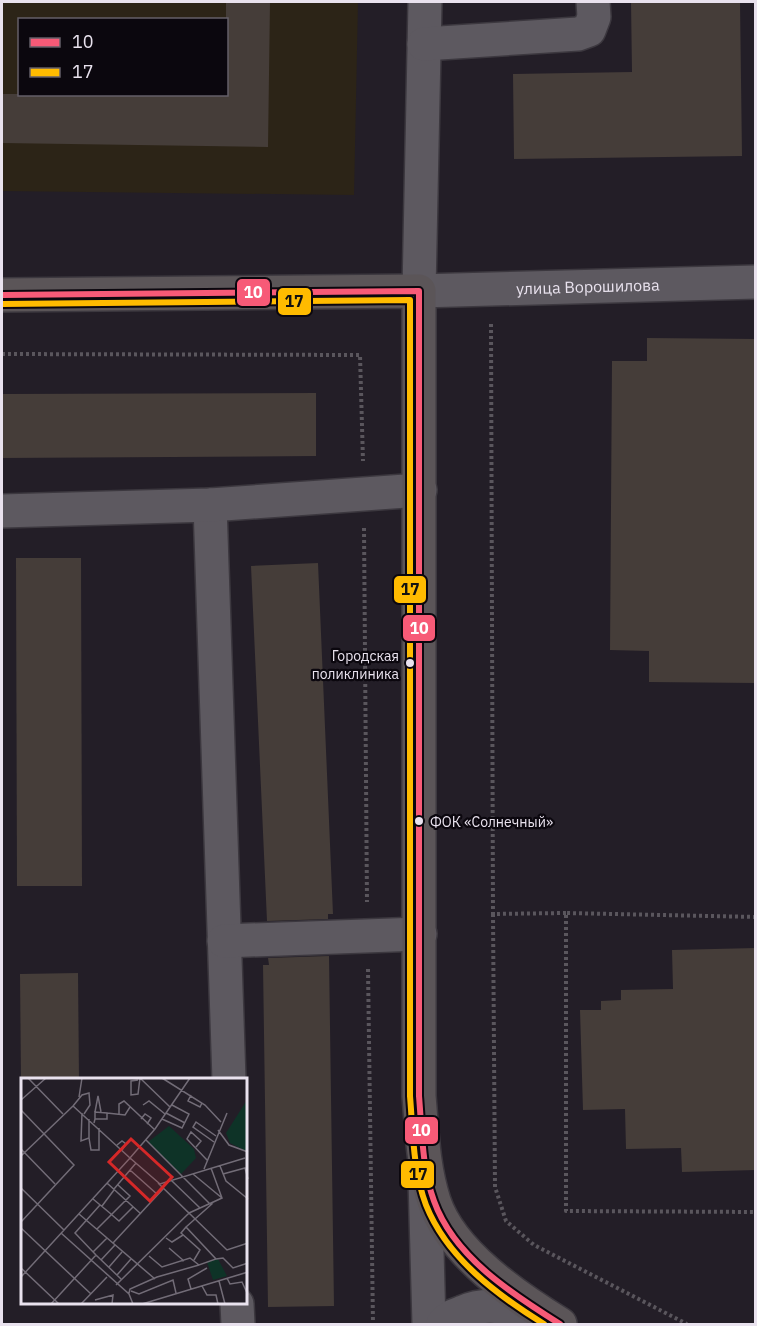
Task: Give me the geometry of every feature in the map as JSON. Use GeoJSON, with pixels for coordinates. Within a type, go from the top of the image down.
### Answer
{"type":"FeatureCollection","features":[{"type":"Feature","properties":{"kind":"main road","name":"улица Ворошилова"},"geometry":{"type":"LineString","coordinates":[[2,295],[419,291]]}},
{"type":"Feature","properties":{"kind":"main road"},"geometry":{"type":"LineString","coordinates":[[419,291],[419,1096],[424,1161],[434,1203],[455,1240],[511,1292],[560,1324]]}},
{"type":"Feature","properties":{"kind":"street"},"geometry":{"type":"LineString","coordinates":[[419,291],[425,2]]}},
{"type":"Feature","properties":{"kind":"street"},"geometry":{"type":"LineString","coordinates":[[424,44],[578,34],[589,30],[594,17],[593,2]]}},
{"type":"Feature","properties":{"kind":"street","name":"улица Ворошилова"},"geometry":{"type":"LineString","coordinates":[[419,291],[756,282]]}},
{"type":"Feature","properties":{"kind":"street"},"geometry":{"type":"LineString","coordinates":[[2,511],[210,505],[420,490]]}},
{"type":"Feature","properties":{"kind":"street"},"geometry":{"type":"LineString","coordinates":[[210,505],[229,1078]]}},
{"type":"Feature","properties":{"kind":"street"},"geometry":{"type":"LineString","coordinates":[[224,941],[420,934]]}},
{"type":"Feature","properties":{"kind":"street"},"geometry":{"type":"LineString","coordinates":[[424,1161],[429,1324]]}},
{"type":"Feature","properties":{"kind":"street"},"geometry":{"type":"LineString","coordinates":[[237,1305],[238,1324]]}},
{"type":"Feature","properties":{"kind":"street"},"geometry":{"type":"LineString","coordinates":[[443,1324],[448,1318],[474,1307],[499,1305],[560,1324]]}},
{"type":"Feature","properties":{"kind":"path"},"geometry":{"type":"LineString","coordinates":[[490,289],[495,1187],[506,1221],[534,1245],[687,1324]]}},
{"type":"Feature","properties":{"kind":"path"},"geometry":{"type":"LineString","coordinates":[[2,354],[360,355],[374,1324]]}},
{"type":"Feature","properties":{"kind":"path"},"geometry":{"type":"LineString","coordinates":[[493,914],[566,913],[756,917]]}},
{"type":"Feature","properties":{"kind":"path"},"geometry":{"type":"LineString","coordinates":[[566,913],[566,1211],[756,1212]]}},
{"type":"Feature","properties":{"kind":"shaded area"},"geometry":{"type":"Polygon","coordinates":[[[2,2],[358,2],[354,195],[2,191],[2,2]]]}},
{"type":"Feature","properties":{"kind":"building"},"geometry":{"type":"Polygon","coordinates":[[[226,2],[270,2],[268,147],[2,143],[2,94],[18,94],[18,96],[228,96],[228,18],[226,18],[226,2]]]}},
{"type":"Feature","properties":{"kind":"building"},"geometry":{"type":"Polygon","coordinates":[[[631,2],[740,2],[742,156],[514,159],[513,74],[632,72],[631,2]]]}},
{"type":"Feature","properties":{"kind":"building"},"geometry":{"type":"Polygon","coordinates":[[[647,338],[756,339],[756,683],[649,682],[649,651],[610,650],[612,361],[647,361],[647,338]]]}},
{"type":"Feature","properties":{"kind":"building"},"geometry":{"type":"Polygon","coordinates":[[[316,393],[316,456],[2,458],[2,394],[316,393]]]}},
{"type":"Feature","properties":{"kind":"building"},"geometry":{"type":"Polygon","coordinates":[[[16,558],[81,558],[82,886],[17,886],[16,558]]]}},
{"type":"Feature","properties":{"kind":"building"},"geometry":{"type":"Polygon","coordinates":[[[318,563],[333,914],[328,914],[328,919],[267,921],[251,566],[318,563]]]}},
{"type":"Feature","properties":{"kind":"building"},"geometry":{"type":"Polygon","coordinates":[[[756,948],[756,1170],[682,1172],[681,1148],[626,1149],[625,1109],[583,1110],[580,1010],[601,1010],[601,1001],[621,1000],[621,990],[673,989],[672,950],[756,948]]]}},
{"type":"Feature","properties":{"kind":"building"},"geometry":{"type":"Polygon","coordinates":[[[329,956],[334,1306],[268,1307],[263,965],[269,965],[268,958],[329,956]]]}},
{"type":"Feature","properties":{"kind":"building"},"geometry":{"type":"Polygon","coordinates":[[[78,973],[79,1078],[21,1078],[21,1080],[20,974],[78,973]]]}},
{"type":"Feature","properties":{"kind":"transit line","name":"10"},"geometry":{"type":"LineString","coordinates":[[2,295],[419,291],[419,1096],[425,1163],[434,1201],[455,1240],[470,1257],[504,1287],[560,1324]]}},
{"type":"Feature","properties":{"kind":"transit line","name":"17"},"geometry":{"type":"LineString","coordinates":[[2,304],[410,300],[410,1096],[416,1165],[426,1205],[447,1242],[475,1274],[509,1301],[544,1324]]}},
{"type":"Feature","properties":{"kind":"place","name":"Городская поликлиника"},"geometry":{"type":"Point","coordinates":[410,663]}},
{"type":"Feature","properties":{"kind":"place","name":"ФОК «Солнечный»"},"geometry":{"type":"Point","coordinates":[419,821]}}]}
